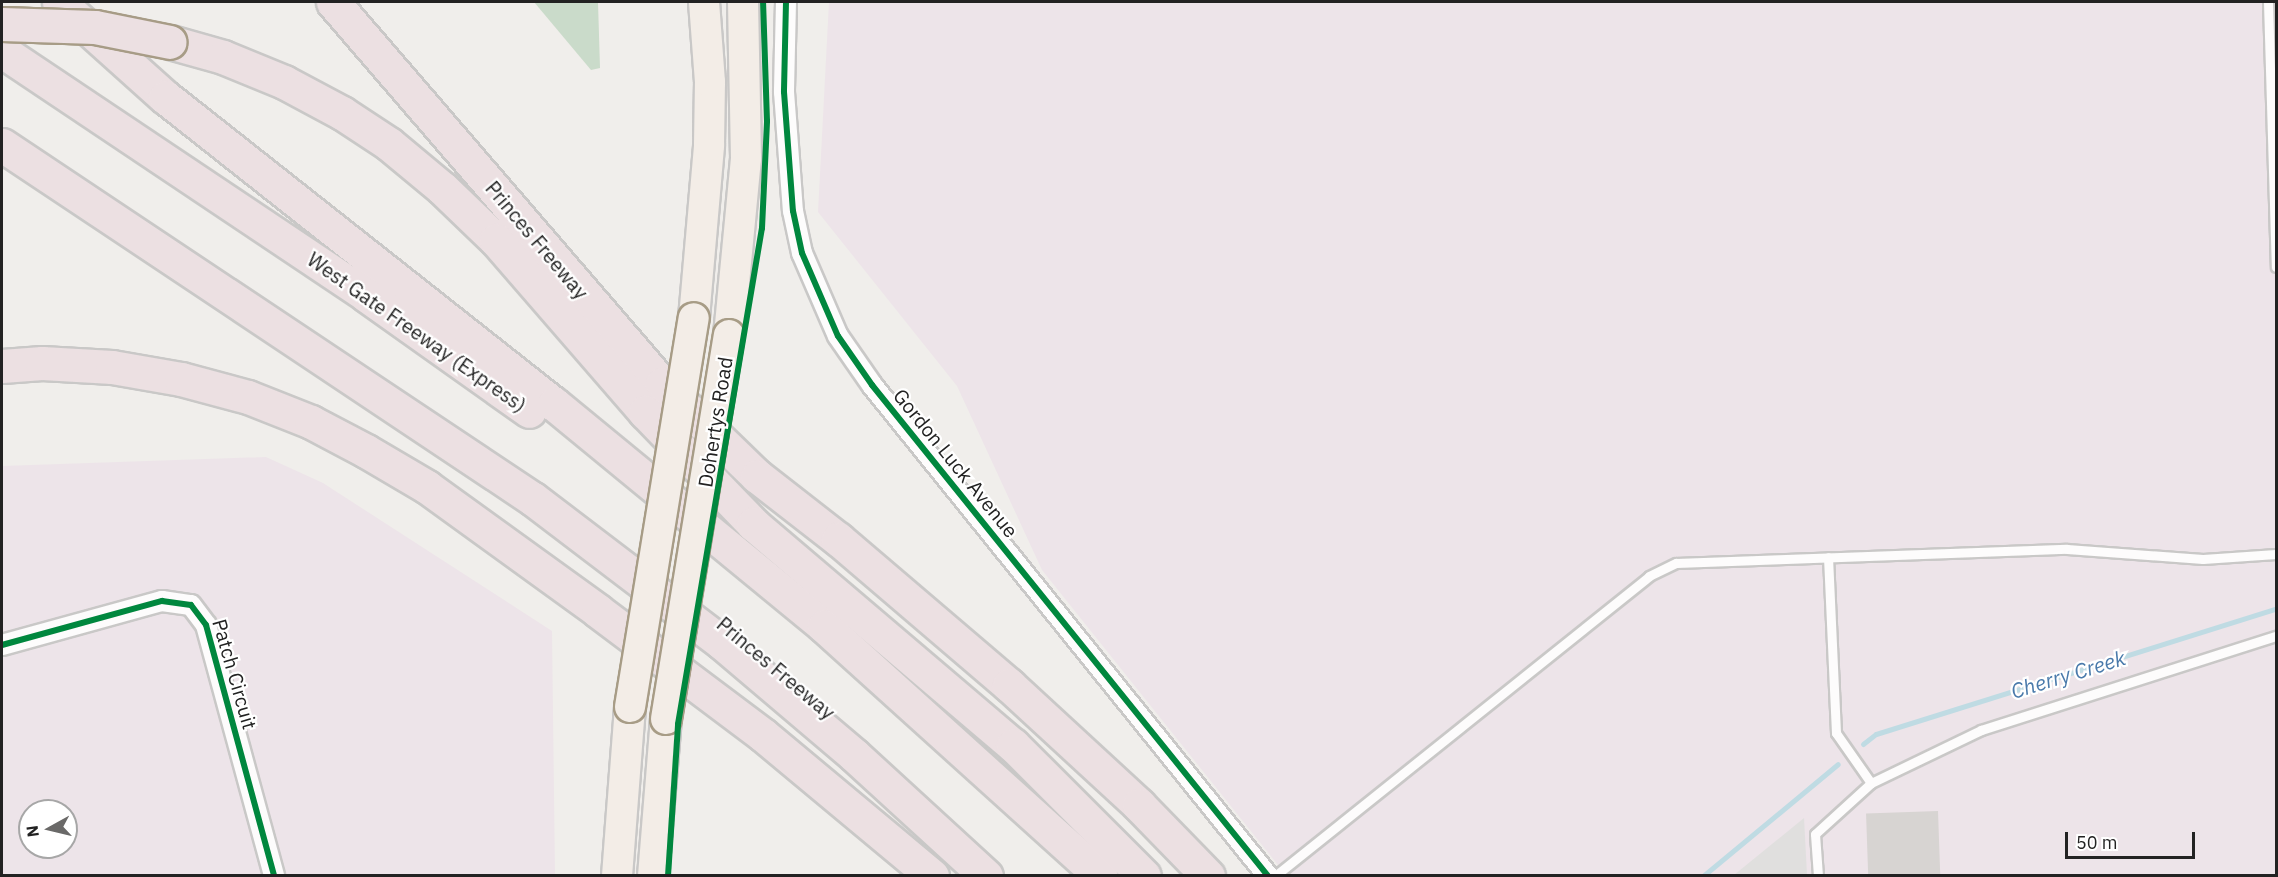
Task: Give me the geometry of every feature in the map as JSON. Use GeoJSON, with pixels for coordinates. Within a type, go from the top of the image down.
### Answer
{"type":"FeatureCollection","features":[{"type":"Feature","properties":{"kind":"highway"},"geometry":{"type":"LineString","coordinates":[[59,2],[165,97],[554,404],[824,626],[1101,876]]}},
{"type":"Feature","properties":{"kind":"highway","name":"Princes Freeway"},"geometry":{"type":"LineString","coordinates":[[333,2],[663,384],[757,476],[838,539],[1009,685],[1139,805],[1208,876]]}},
{"type":"Feature","properties":{"kind":"highway"},"geometry":{"type":"LineString","coordinates":[[2,24],[95,27],[170,42],[223,57],[274,78],[342,113],[389,144],[442,188],[495,240],[645,412],[753,524],[1012,746],[1144,876]]}},
{"type":"Feature","properties":{"kind":"highway","name":"West Gate Freeway (Express)"},"geometry":{"type":"LineString","coordinates":[[2,51],[366,295],[824,626]]}},
{"type":"Feature","properties":{"kind":"highway","name":"Princes Freeway"},"geometry":{"type":"LineString","coordinates":[[2,143],[30,165],[533,499],[722,643],[854,755],[986,876]]}},
{"type":"Feature","properties":{"kind":"highway"},"geometry":{"type":"LineString","coordinates":[[2,366],[42,363],[112,367],[181,379],[248,397],[311,422],[366,451],[427,487],[598,611],[763,735],[932,876]]}},
{"type":"Feature","properties":{"kind":"main road","name":"Dohertys Road"},"geometry":{"type":"LineString","coordinates":[[617,876],[630,707],[694,318],[709,135],[704,2]]}},
{"type":"Feature","properties":{"kind":"main road","name":"Dohertys Road"},"geometry":{"type":"LineString","coordinates":[[653,876],[666,718],[729,335],[746,158],[743,2]]}},
{"type":"Feature","properties":{"kind":"street","name":"Gordon Luck Avenue"},"geometry":{"type":"LineString","coordinates":[[786,2],[784,92],[793,211],[805,261],[838,336],[872,385],[1268,876]]}},
{"type":"Feature","properties":{"kind":"street","name":"Patch Circuit"},"geometry":{"type":"LineString","coordinates":[[2,645],[162,601],[191,605],[206,626],[274,876]]}},
{"type":"Feature","properties":{"kind":"lane"},"geometry":{"type":"LineString","coordinates":[[2268,2],[2277,267]]}},
{"type":"Feature","properties":{"kind":"lane"},"geometry":{"type":"LineString","coordinates":[[1275,876],[1663,568],[1691,561],[2067,549],[2203,559],[2277,554]]}},
{"type":"Feature","properties":{"kind":"lane"},"geometry":{"type":"LineString","coordinates":[[1828,557],[1836,733],[1871,783]]}},
{"type":"Feature","properties":{"kind":"lane"},"geometry":{"type":"LineString","coordinates":[[1818,876],[1815,834],[1871,783],[1981,730],[2277,636]]}},
{"type":"Feature","properties":{"kind":"shaded area"},"geometry":{"type":"Polygon","coordinates":[[[829,2],[2276,2],[2276,875],[1286,875],[1042,570],[957,386],[818,212],[829,2]]]}},
{"type":"Feature","properties":{"kind":"shaded area"},"geometry":{"type":"Polygon","coordinates":[[[266,457],[323,483],[552,631],[555,875],[2,875],[2,466],[266,457]]]}},
{"type":"Feature","properties":{"kind":"shaded area"},"geometry":{"type":"Polygon","coordinates":[[[1804,818],[1807,875],[1734,875],[1804,818]]]}},
{"type":"Feature","properties":{"kind":"green space"},"geometry":{"type":"Polygon","coordinates":[[[534,2],[598,2],[600,68],[591,70],[534,2]]]}},
{"type":"Feature","properties":{"kind":"building"},"geometry":{"type":"Polygon","coordinates":[[[1938,811],[1940,876],[1868,876],[1866,814],[1938,811]]]}},
{"type":"Feature","properties":{"kind":"waterway","name":"Cherry Creek"},"geometry":{"type":"LineString","coordinates":[[1863,744],[1876,734],[2276,609]]}},
{"type":"Feature","properties":{"kind":"waterway","name":"Cherry Creek"},"geometry":{"type":"LineString","coordinates":[[1703,876],[1838,764]]}},
{"type":"Feature","properties":{"kind":"cycle path"},"geometry":{"type":"LineString","coordinates":[[668,876],[678,724],[762,228],[767,121],[763,2]]}},
{"type":"Feature","properties":{"kind":"cycle path"},"geometry":{"type":"LineString","coordinates":[[786,2],[784,92],[793,211],[802,253],[838,336],[872,385],[1268,876]]}},
{"type":"Feature","properties":{"kind":"cycle path"},"geometry":{"type":"LineString","coordinates":[[2,645],[162,601],[191,605],[206,625],[274,876]]}}]}
